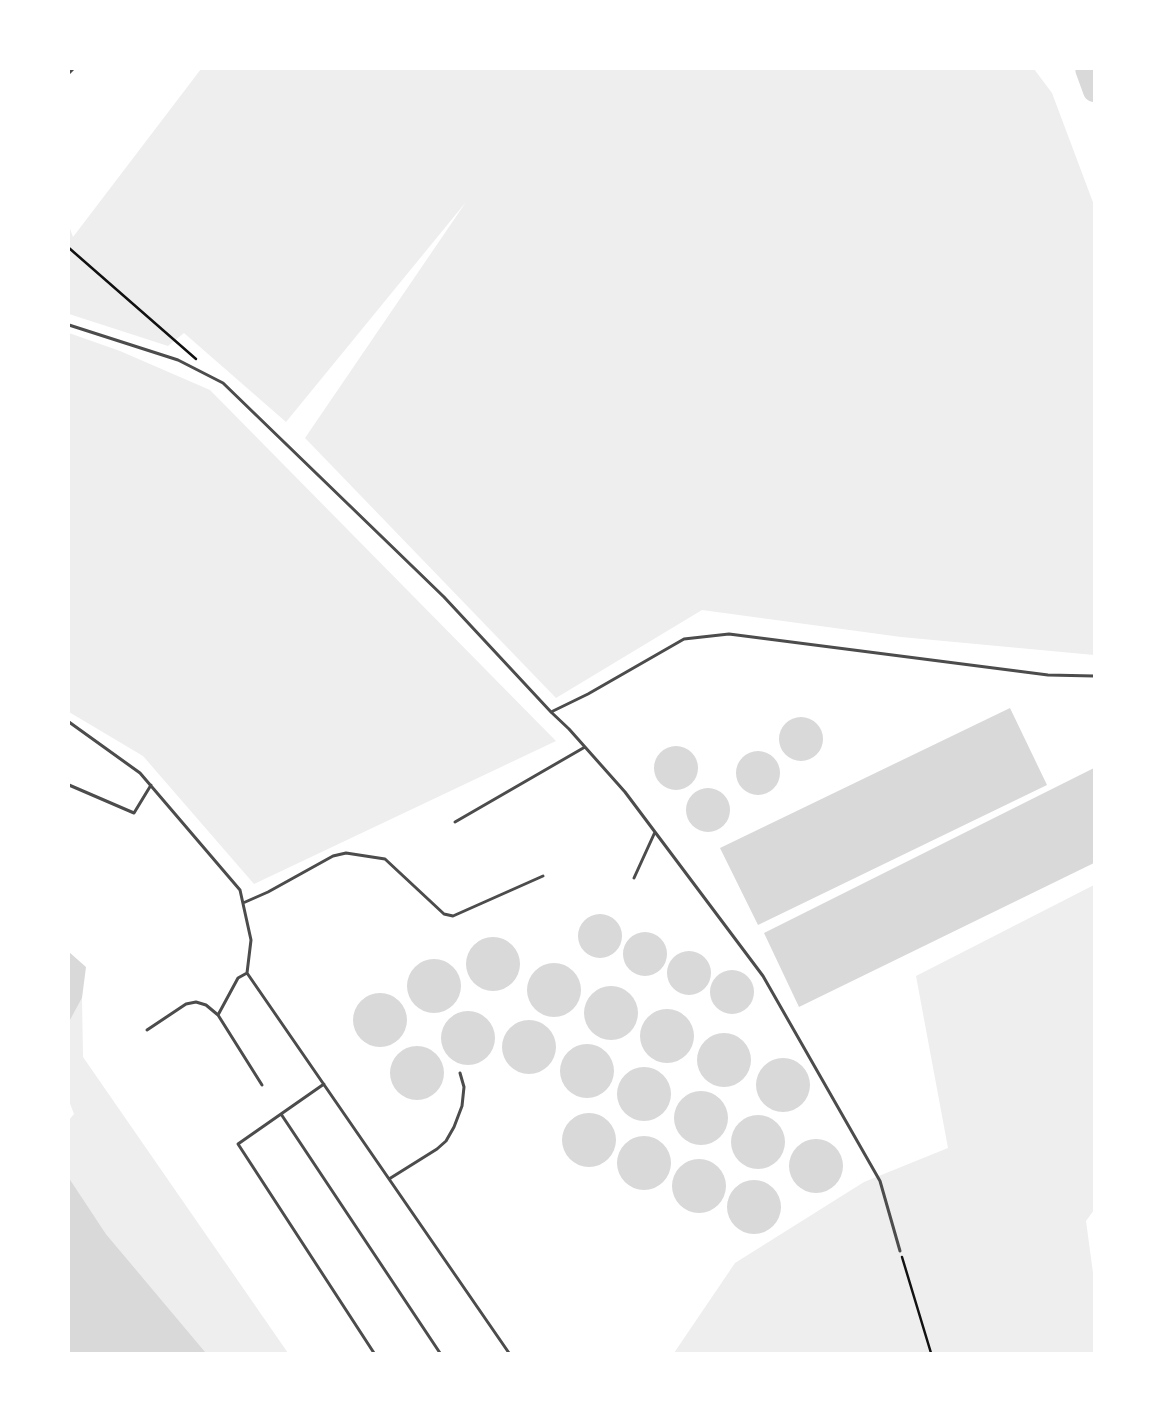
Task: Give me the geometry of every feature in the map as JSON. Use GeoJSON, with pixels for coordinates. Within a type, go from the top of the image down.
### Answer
{"type":"FeatureCollection","features":[{"type":"Feature","properties":{"kind":"lane"},"geometry":{"type":"LineString","coordinates":[[69,73],[73,69]]}},
{"type":"Feature","properties":{"kind":"lane"},"geometry":{"type":"LineString","coordinates":[[69,325],[178,360],[223,383],[444,597],[585,747],[625,792],[763,976],[880,1181],[900,1251]]}},
{"type":"Feature","properties":{"kind":"lane"},"geometry":{"type":"LineString","coordinates":[[551,712],[588,694],[684,639],[729,634],[1048,675],[1094,676]]}},
{"type":"Feature","properties":{"kind":"lane"},"geometry":{"type":"LineString","coordinates":[[69,722],[140,773],[240,890],[251,940],[248,972],[509,1353]]}},
{"type":"Feature","properties":{"kind":"lane"},"geometry":{"type":"LineString","coordinates":[[455,822],[585,747]]}},
{"type":"Feature","properties":{"kind":"lane"},"geometry":{"type":"LineString","coordinates":[[69,785],[134,813],[151,786]]}},
{"type":"Feature","properties":{"kind":"lane"},"geometry":{"type":"LineString","coordinates":[[634,878],[656,832]]}},
{"type":"Feature","properties":{"kind":"lane"},"geometry":{"type":"LineString","coordinates":[[243,903],[268,892],[334,856],[346,853],[385,859],[444,914],[453,916],[543,876]]}},
{"type":"Feature","properties":{"kind":"lane"},"geometry":{"type":"LineString","coordinates":[[218,1015],[238,978],[248,972]]}},
{"type":"Feature","properties":{"kind":"lane"},"geometry":{"type":"LineString","coordinates":[[147,1030],[186,1004],[196,1002],[206,1005],[218,1015],[262,1085]]}},
{"type":"Feature","properties":{"kind":"lane"},"geometry":{"type":"LineString","coordinates":[[389,1179],[437,1149],[446,1141],[462,1106],[464,1087],[460,1073]]}},
{"type":"Feature","properties":{"kind":"lane"},"geometry":{"type":"LineString","coordinates":[[324,1084],[238,1144],[374,1353]]}},
{"type":"Feature","properties":{"kind":"lane"},"geometry":{"type":"LineString","coordinates":[[281,1114],[440,1353]]}},
{"type":"Feature","properties":{"kind":"path"},"geometry":{"type":"LineString","coordinates":[[69,248],[201,364]]}},
{"type":"Feature","properties":{"kind":"path"},"geometry":{"type":"LineString","coordinates":[[900,1251],[931,1353]]}},
{"type":"Feature","properties":{"kind":"shaded area"},"geometry":{"type":"Polygon","coordinates":[[[201,69],[1034,69],[1052,93],[1094,205],[1094,655],[901,637],[702,610],[556,698],[305,438],[466,202],[286,422],[184,333],[168,346],[69,314],[69,226],[73,237],[201,69]]]}},
{"type":"Feature","properties":{"kind":"shaded area"},"geometry":{"type":"Polygon","coordinates":[[[69,333],[120,351],[210,390],[556,741],[254,884],[143,756],[69,712],[69,333]]]}},
{"type":"Feature","properties":{"kind":"shaded area"},"geometry":{"type":"Polygon","coordinates":[[[1010,708],[1047,785],[758,925],[720,848],[1010,708]]]}},
{"type":"Feature","properties":{"kind":"shaded area"},"geometry":{"type":"Polygon","coordinates":[[[801,717],[813,721],[819,727],[823,739],[819,751],[813,757],[801,761],[789,757],[783,751],[779,739],[783,727],[789,721],[801,717]]]}},
{"type":"Feature","properties":{"kind":"shaded area"},"geometry":{"type":"Polygon","coordinates":[[[676,746],[688,750],[694,756],[698,768],[694,780],[688,786],[676,790],[664,786],[658,780],[654,768],[658,756],[664,750],[676,746]]]}},
{"type":"Feature","properties":{"kind":"shaded area"},"geometry":{"type":"Polygon","coordinates":[[[758,751],[770,755],[776,761],[780,773],[776,785],[770,791],[758,795],[746,791],[740,785],[736,773],[740,761],[746,755],[758,751]]]}},
{"type":"Feature","properties":{"kind":"shaded area"},"geometry":{"type":"Polygon","coordinates":[[[1094,768],[1094,863],[799,1007],[764,933],[1094,768]]]}},
{"type":"Feature","properties":{"kind":"shaded area"},"geometry":{"type":"Polygon","coordinates":[[[708,788],[720,792],[726,798],[730,810],[726,822],[720,828],[708,832],[696,828],[690,822],[686,810],[690,798],[696,792],[708,788]]]}},
{"type":"Feature","properties":{"kind":"shaded area"},"geometry":{"type":"Polygon","coordinates":[[[1094,885],[1094,1210],[1086,1221],[1094,1280],[1094,1353],[674,1353],[735,1263],[864,1182],[948,1148],[916,976],[1094,885]]]}},
{"type":"Feature","properties":{"kind":"shaded area"},"geometry":{"type":"Polygon","coordinates":[[[600,914],[612,918],[618,924],[622,936],[618,948],[612,954],[600,958],[588,954],[582,948],[578,936],[582,924],[588,918],[600,914]]]}},
{"type":"Feature","properties":{"kind":"shaded area"},"geometry":{"type":"Polygon","coordinates":[[[645,932],[657,936],[663,942],[667,954],[663,966],[657,972],[645,976],[633,972],[627,966],[623,954],[627,942],[633,936],[645,932]]]}},
{"type":"Feature","properties":{"kind":"shaded area"},"geometry":{"type":"Polygon","coordinates":[[[493,937],[503,939],[512,945],[518,954],[520,964],[518,974],[512,983],[503,989],[493,991],[483,989],[474,983],[468,974],[466,964],[468,954],[474,945],[483,939],[493,937]]]}},
{"type":"Feature","properties":{"kind":"shaded area"},"geometry":{"type":"Polygon","coordinates":[[[689,951],[701,955],[707,961],[711,973],[707,985],[701,991],[689,995],[677,991],[671,985],[667,973],[671,961],[677,955],[689,951]]]}},
{"type":"Feature","properties":{"kind":"shaded area"},"geometry":{"type":"Polygon","coordinates":[[[69,952],[86,967],[82,998],[69,1022],[69,952]]]}},
{"type":"Feature","properties":{"kind":"shaded area"},"geometry":{"type":"Polygon","coordinates":[[[434,959],[444,961],[453,967],[459,976],[461,986],[459,996],[453,1005],[444,1011],[434,1013],[424,1011],[415,1005],[409,996],[407,986],[409,976],[415,967],[424,961],[434,959]]]}},
{"type":"Feature","properties":{"kind":"shaded area"},"geometry":{"type":"Polygon","coordinates":[[[554,963],[564,965],[573,971],[579,980],[581,990],[579,1000],[573,1009],[564,1015],[554,1017],[544,1015],[535,1009],[529,1000],[527,990],[529,980],[535,971],[544,965],[554,963]]]}},
{"type":"Feature","properties":{"kind":"shaded area"},"geometry":{"type":"Polygon","coordinates":[[[732,970],[744,974],[750,980],[754,992],[750,1004],[744,1010],[732,1014],[720,1010],[714,1004],[710,992],[714,980],[720,974],[732,970]]]}},
{"type":"Feature","properties":{"kind":"shaded area"},"geometry":{"type":"Polygon","coordinates":[[[611,986],[621,988],[630,994],[636,1003],[638,1013],[636,1023],[630,1032],[621,1038],[611,1040],[601,1038],[592,1032],[586,1023],[584,1013],[586,1003],[592,994],[601,988],[611,986]]]}},
{"type":"Feature","properties":{"kind":"shaded area"},"geometry":{"type":"Polygon","coordinates":[[[380,993],[390,995],[399,1001],[405,1010],[407,1020],[405,1030],[399,1039],[390,1045],[380,1047],[370,1045],[361,1039],[355,1030],[353,1020],[355,1010],[361,1001],[370,995],[380,993]]]}},
{"type":"Feature","properties":{"kind":"shaded area"},"geometry":{"type":"Polygon","coordinates":[[[82,998],[83,1057],[288,1353],[206,1353],[106,1234],[69,1178],[69,1120],[74,1114],[69,1101],[69,1022],[82,998]]]}},
{"type":"Feature","properties":{"kind":"shaded area"},"geometry":{"type":"Polygon","coordinates":[[[667,1009],[677,1011],[686,1017],[692,1026],[694,1036],[692,1046],[686,1055],[677,1061],[667,1063],[657,1061],[648,1055],[642,1046],[640,1036],[642,1026],[648,1017],[657,1011],[667,1009]]]}},
{"type":"Feature","properties":{"kind":"shaded area"},"geometry":{"type":"Polygon","coordinates":[[[468,1011],[478,1013],[487,1019],[493,1028],[495,1038],[493,1048],[487,1057],[478,1063],[468,1065],[458,1063],[449,1057],[443,1048],[441,1038],[443,1028],[449,1019],[458,1013],[468,1011]]]}},
{"type":"Feature","properties":{"kind":"shaded area"},"geometry":{"type":"Polygon","coordinates":[[[529,1020],[539,1022],[548,1028],[554,1037],[556,1047],[554,1057],[548,1066],[539,1072],[529,1074],[519,1072],[510,1066],[504,1057],[502,1047],[504,1037],[510,1028],[519,1022],[529,1020]]]}},
{"type":"Feature","properties":{"kind":"shaded area"},"geometry":{"type":"Polygon","coordinates":[[[724,1033],[734,1035],[743,1041],[749,1050],[751,1060],[749,1070],[743,1079],[734,1085],[724,1087],[714,1085],[705,1079],[699,1070],[697,1060],[699,1050],[705,1041],[714,1035],[724,1033]]]}},
{"type":"Feature","properties":{"kind":"shaded area"},"geometry":{"type":"Polygon","coordinates":[[[587,1044],[597,1046],[606,1052],[612,1061],[614,1071],[612,1081],[606,1090],[597,1096],[587,1098],[577,1096],[568,1090],[562,1081],[560,1071],[562,1061],[568,1052],[577,1046],[587,1044]]]}},
{"type":"Feature","properties":{"kind":"shaded area"},"geometry":{"type":"Polygon","coordinates":[[[417,1046],[427,1048],[436,1054],[442,1063],[444,1073],[442,1083],[436,1092],[427,1098],[417,1100],[407,1098],[398,1092],[392,1083],[390,1073],[392,1063],[398,1054],[407,1048],[417,1046]]]}},
{"type":"Feature","properties":{"kind":"shaded area"},"geometry":{"type":"Polygon","coordinates":[[[783,1058],[793,1060],[802,1066],[808,1075],[810,1085],[808,1095],[802,1104],[793,1110],[783,1112],[773,1110],[764,1104],[758,1095],[756,1085],[758,1075],[764,1066],[773,1060],[783,1058]]]}},
{"type":"Feature","properties":{"kind":"shaded area"},"geometry":{"type":"Polygon","coordinates":[[[644,1067],[654,1069],[663,1075],[669,1084],[671,1094],[669,1104],[663,1113],[654,1119],[644,1121],[634,1119],[625,1113],[619,1104],[617,1094],[619,1084],[625,1075],[634,1069],[644,1067]]]}},
{"type":"Feature","properties":{"kind":"shaded area"},"geometry":{"type":"Polygon","coordinates":[[[701,1091],[711,1093],[720,1099],[726,1108],[728,1118],[726,1128],[720,1137],[711,1143],[701,1145],[691,1143],[682,1137],[676,1128],[674,1118],[676,1108],[682,1099],[691,1093],[701,1091]]]}},
{"type":"Feature","properties":{"kind":"shaded area"},"geometry":{"type":"Polygon","coordinates":[[[589,1113],[599,1115],[608,1121],[614,1130],[616,1140],[614,1150],[608,1159],[599,1165],[589,1167],[579,1165],[570,1159],[564,1150],[562,1140],[564,1130],[570,1121],[579,1115],[589,1113]]]}},
{"type":"Feature","properties":{"kind":"shaded area"},"geometry":{"type":"Polygon","coordinates":[[[758,1115],[768,1117],[777,1123],[783,1132],[785,1142],[783,1152],[777,1161],[768,1167],[758,1169],[748,1167],[739,1161],[733,1152],[731,1142],[733,1132],[739,1123],[748,1117],[758,1115]]]}},
{"type":"Feature","properties":{"kind":"shaded area"},"geometry":{"type":"Polygon","coordinates":[[[644,1136],[654,1138],[663,1144],[669,1153],[671,1163],[669,1173],[663,1182],[654,1188],[644,1190],[634,1188],[625,1182],[619,1173],[617,1163],[619,1153],[625,1144],[634,1138],[644,1136]]]}},
{"type":"Feature","properties":{"kind":"shaded area"},"geometry":{"type":"Polygon","coordinates":[[[816,1139],[826,1141],[835,1147],[841,1156],[843,1166],[841,1176],[835,1185],[826,1191],[816,1193],[806,1191],[797,1185],[791,1176],[789,1166],[791,1156],[797,1147],[806,1141],[816,1139]]]}},
{"type":"Feature","properties":{"kind":"shaded area"},"geometry":{"type":"Polygon","coordinates":[[[699,1159],[709,1161],[718,1167],[724,1176],[726,1186],[724,1196],[718,1205],[709,1211],[699,1213],[689,1211],[680,1205],[674,1196],[672,1186],[674,1176],[680,1167],[689,1161],[699,1159]]]}},
{"type":"Feature","properties":{"kind":"shaded area"},"geometry":{"type":"Polygon","coordinates":[[[69,1178],[106,1234],[206,1353],[69,1353],[69,1178]]]}},
{"type":"Feature","properties":{"kind":"shaded area"},"geometry":{"type":"Polygon","coordinates":[[[754,1180],[764,1182],[773,1188],[779,1197],[781,1207],[779,1217],[773,1226],[764,1232],[754,1234],[744,1232],[735,1226],[729,1217],[727,1207],[729,1197],[735,1188],[744,1182],[754,1180]]]}},
{"type":"Feature","properties":{"kind":"waterway"},"geometry":{"type":"LineString","coordinates":[[1086,69],[1094,91]]}}]}
